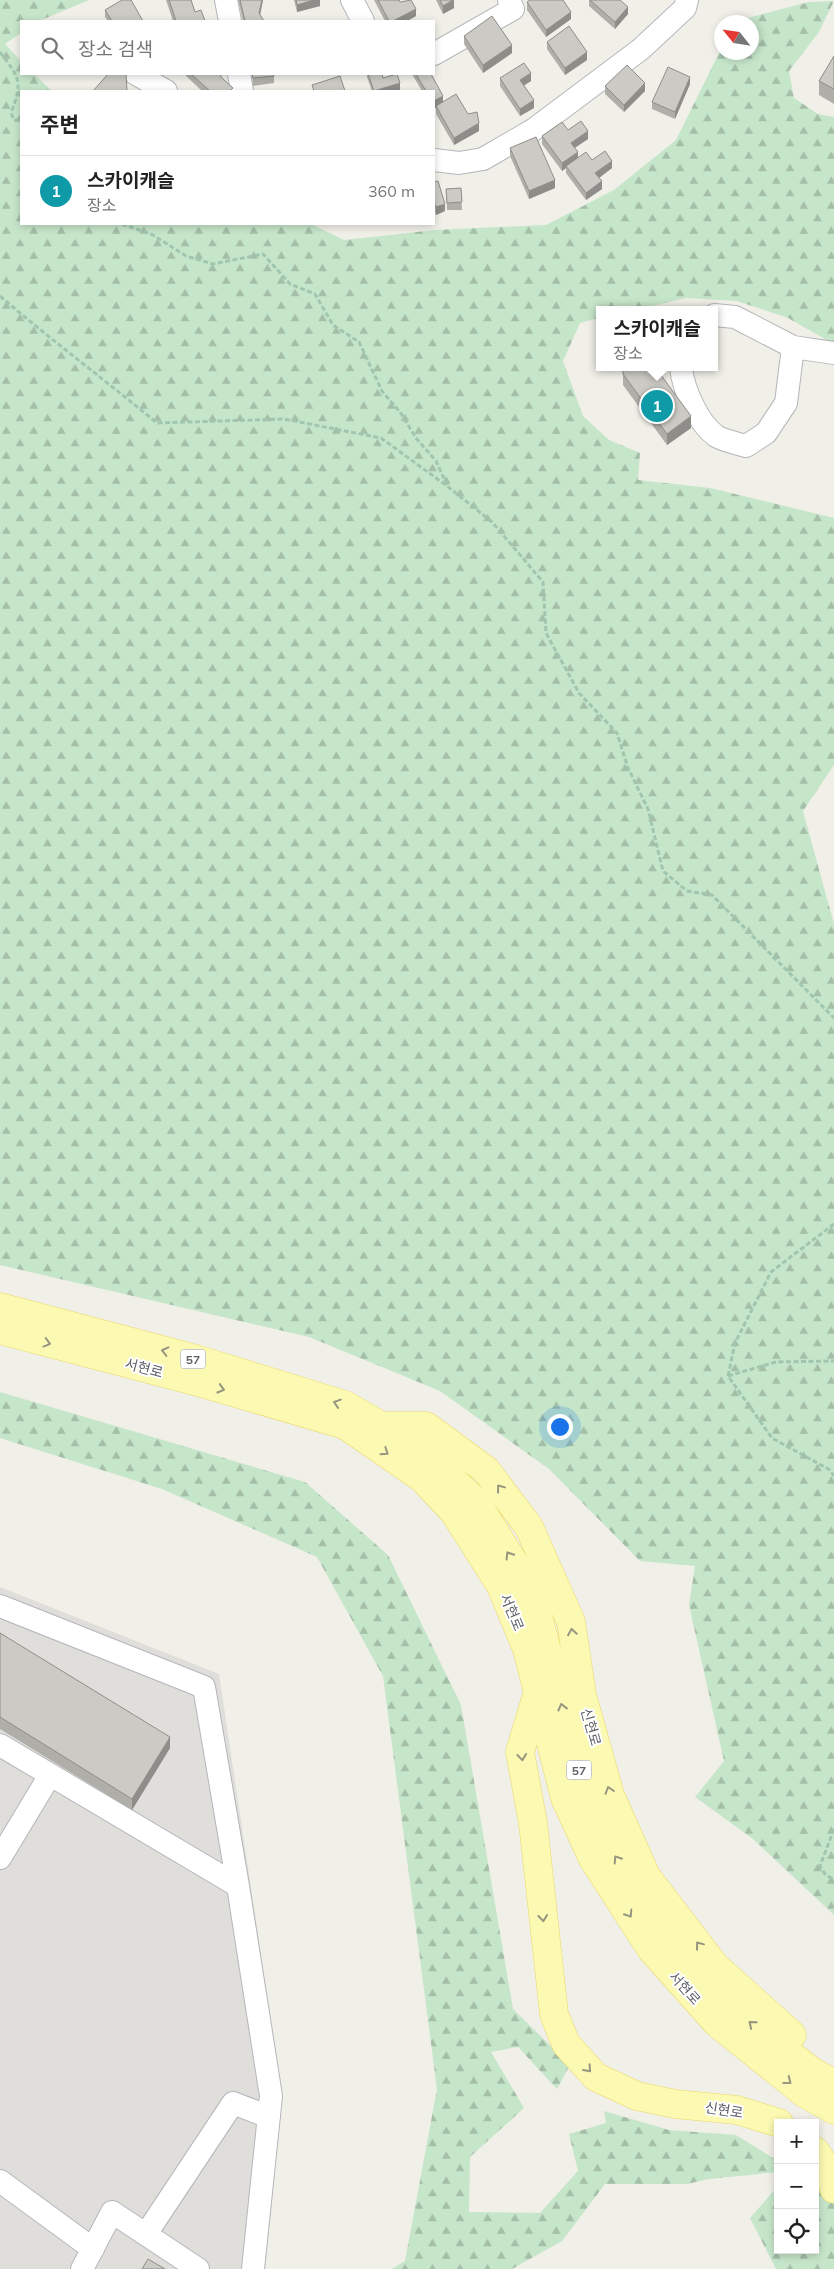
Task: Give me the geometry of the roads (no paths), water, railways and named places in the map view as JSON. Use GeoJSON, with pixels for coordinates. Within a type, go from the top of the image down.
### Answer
{"type":"FeatureCollection","features":[{"type":"Feature","properties":{"kind":"main road","name":"서현로"},"geometry":{"type":"LineString","coordinates":[[0,1307],[196,1360],[345,1405],[418,1447],[477,1503],[532,1592],[574,1756],[589,1802],[611,1850],[673,1946],[750,2023],[810,2070],[834,2084]]}},
{"type":"Feature","properties":{"kind":"main road","name":"서현로"},"geometry":{"type":"LineString","coordinates":[[0,1330],[211,1386],[344,1425],[422,1478],[439,1494],[463,1525],[500,1586],[527,1649],[565,1798],[593,1859],[651,1949],[717,2023],[804,2093],[834,2110]]}},
{"type":"Feature","properties":{"kind":"main road","name":"신현로"},"geometry":{"type":"LineString","coordinates":[[380,1426],[426,1426],[486,1470],[529,1527],[571,1622],[582,1695],[610,1794],[646,1876],[715,1966],[834,2074]]}},
{"type":"Feature","properties":{"kind":"main road","name":"신현로"},"geometry":{"type":"LineString","coordinates":[[537,1693],[520,1752],[534,1823],[554,2014],[566,2044],[596,2077],[637,2096],[675,2104],[737,2110],[774,2122]]}},
{"type":"Feature","properties":{"kind":"main road"},"geometry":{"type":"LineString","coordinates":[[819,2157],[831,2175],[834,2189]]}},
{"type":"Feature","properties":{"kind":"street"},"geometry":{"type":"LineString","coordinates":[[226,0],[230,20]]}},
{"type":"Feature","properties":{"kind":"street"},"geometry":{"type":"LineString","coordinates":[[352,0],[362,20]]}},
{"type":"Feature","properties":{"kind":"street"},"geometry":{"type":"LineString","coordinates":[[435,53],[513,9],[509,0]]}},
{"type":"Feature","properties":{"kind":"street"},"geometry":{"type":"LineString","coordinates":[[435,160],[459,163],[483,159],[533,130],[641,49],[685,8],[687,0]]}},
{"type":"Feature","properties":{"kind":"street"},"geometry":{"type":"LineString","coordinates":[[138,75],[164,90]]}},
{"type":"Feature","properties":{"kind":"street"},"geometry":{"type":"LineString","coordinates":[[239,75],[242,90]]}},
{"type":"Feature","properties":{"kind":"street"},"geometry":{"type":"LineString","coordinates":[[718,315],[735,317],[792,347],[834,353]]}},
{"type":"Feature","properties":{"kind":"street"},"geometry":{"type":"LineString","coordinates":[[682,371],[682,380],[702,421],[717,437],[746,446],[766,434],[786,403],[792,347]]}},
{"type":"Feature","properties":{"kind":"street"},"geometry":{"type":"LineString","coordinates":[[0,1606],[204,1687],[271,2096],[253,2269]]}},
{"type":"Feature","properties":{"kind":"street"},"geometry":{"type":"LineString","coordinates":[[0,1745],[238,1886]]}},
{"type":"Feature","properties":{"kind":"street"},"geometry":{"type":"LineString","coordinates":[[0,1858],[50,1775]]}},
{"type":"Feature","properties":{"kind":"street"},"geometry":{"type":"LineString","coordinates":[[146,2234],[233,2102],[269,2117]]}},
{"type":"Feature","properties":{"kind":"street"},"geometry":{"type":"LineString","coordinates":[[0,2180],[93,2249]]}},
{"type":"Feature","properties":{"kind":"street"},"geometry":{"type":"LineString","coordinates":[[82,2269],[112,2212],[198,2269]]}},
{"type":"Feature","properties":{"kind":"place","name":"스카이캐슬"},"geometry":{"type":"Point","coordinates":[657,406]}}]}
